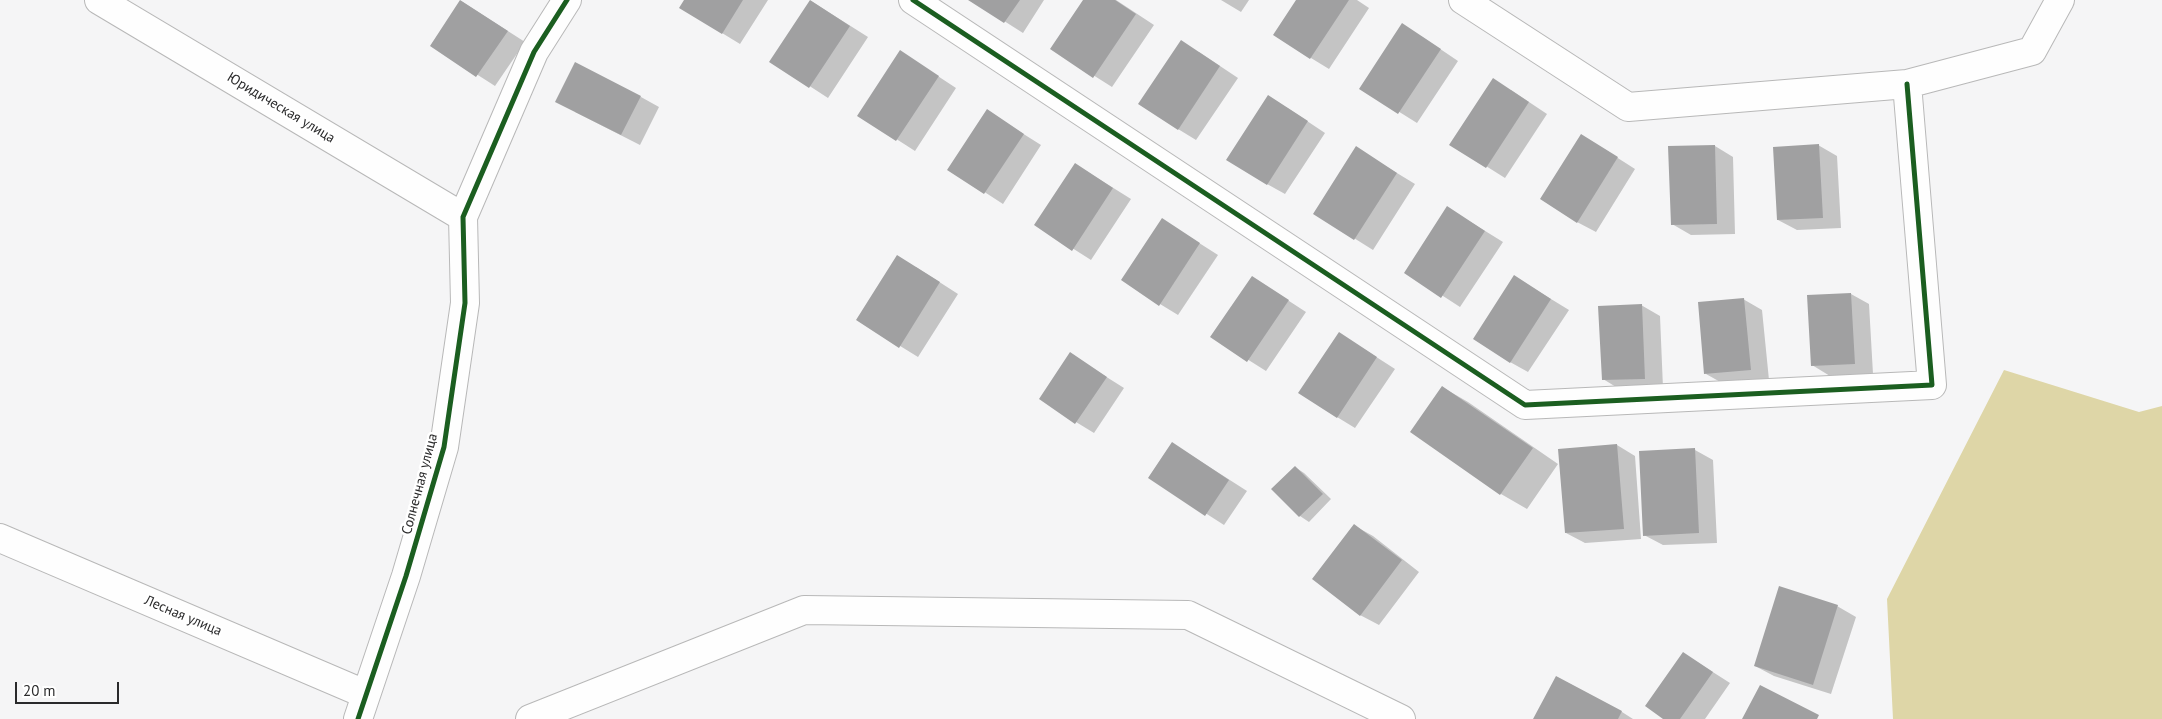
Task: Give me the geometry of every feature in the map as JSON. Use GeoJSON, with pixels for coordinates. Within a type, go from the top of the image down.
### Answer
{"type":"FeatureCollection","features":[{"type":"Feature","properties":{"kind":"street","name":"Юридическая улица"},"geometry":{"type":"LineString","coordinates":[[99,0],[463,217]]}},
{"type":"Feature","properties":{"kind":"street"},"geometry":{"type":"LineString","coordinates":[[463,217],[534,52],[567,0]]}},
{"type":"Feature","properties":{"kind":"street"},"geometry":{"type":"LineString","coordinates":[[913,0],[1525,405],[1932,385],[1906,84]]}},
{"type":"Feature","properties":{"kind":"street"},"geometry":{"type":"LineString","coordinates":[[1463,0],[1628,107],[1906,84],[2032,51],[2060,0]]}},
{"type":"Feature","properties":{"kind":"street","name":"Солнечная улица"},"geometry":{"type":"LineString","coordinates":[[361,706],[406,576],[444,447],[465,303],[463,217]]}},
{"type":"Feature","properties":{"kind":"street","name":"Лесная улица"},"geometry":{"type":"LineString","coordinates":[[0,538],[361,706]]}},
{"type":"Feature","properties":{"kind":"street"},"geometry":{"type":"LineString","coordinates":[[530,719],[804,610],[1188,615],[1401,719]]}},
{"type":"Feature","properties":{"kind":"shaded area"},"geometry":{"type":"Polygon","coordinates":[[[2004,370],[2139,412],[2162,406],[2162,719],[1893,719],[1887,599],[2004,370]]]}},
{"type":"Feature","properties":{"kind":"building"},"geometry":{"type":"Polygon","coordinates":[[[460,0],[508,31],[476,77],[430,46],[460,0]]]}},
{"type":"Feature","properties":{"kind":"building"},"geometry":{"type":"Polygon","coordinates":[[[684,0],[743,0],[722,34],[679,8],[684,0]]]}},
{"type":"Feature","properties":{"kind":"building"},"geometry":{"type":"Polygon","coordinates":[[[810,0],[850,26],[809,88],[769,62],[810,0]]]}},
{"type":"Feature","properties":{"kind":"building"},"geometry":{"type":"Polygon","coordinates":[[[968,0],[1020,0],[1004,23],[968,0]]]}},
{"type":"Feature","properties":{"kind":"building"},"geometry":{"type":"Polygon","coordinates":[[[1083,0],[1115,0],[1136,14],[1093,78],[1050,49],[1083,0]]]}},
{"type":"Feature","properties":{"kind":"building"},"geometry":{"type":"Polygon","coordinates":[[[1296,0],[1349,0],[1310,59],[1273,35],[1296,0]]]}},
{"type":"Feature","properties":{"kind":"building"},"geometry":{"type":"Polygon","coordinates":[[[1402,23],[1441,49],[1398,114],[1359,89],[1402,23]]]}},
{"type":"Feature","properties":{"kind":"building"},"geometry":{"type":"Polygon","coordinates":[[[1181,40],[1220,66],[1178,130],[1138,104],[1181,40]]]}},
{"type":"Feature","properties":{"kind":"building"},"geometry":{"type":"Polygon","coordinates":[[[900,50],[939,76],[896,141],[857,116],[900,50]]]}},
{"type":"Feature","properties":{"kind":"building"},"geometry":{"type":"Polygon","coordinates":[[[575,62],[641,96],[621,135],[555,102],[575,62]]]}},
{"type":"Feature","properties":{"kind":"building"},"geometry":{"type":"Polygon","coordinates":[[[1493,78],[1529,102],[1486,168],[1449,145],[1493,78]]]}},
{"type":"Feature","properties":{"kind":"building"},"geometry":{"type":"Polygon","coordinates":[[[1268,95],[1308,121],[1267,185],[1226,160],[1268,95]]]}},
{"type":"Feature","properties":{"kind":"building"},"geometry":{"type":"Polygon","coordinates":[[[987,109],[1024,134],[984,194],[947,170],[987,109]]]}},
{"type":"Feature","properties":{"kind":"building"},"geometry":{"type":"Polygon","coordinates":[[[1581,134],[1618,157],[1577,223],[1540,199],[1581,134]]]}},
{"type":"Feature","properties":{"kind":"building"},"geometry":{"type":"Polygon","coordinates":[[[1819,144],[1823,218],[1777,220],[1773,147],[1819,144]]]}},
{"type":"Feature","properties":{"kind":"building"},"geometry":{"type":"Polygon","coordinates":[[[1715,145],[1717,224],[1671,225],[1668,146],[1715,145]]]}},
{"type":"Feature","properties":{"kind":"building"},"geometry":{"type":"Polygon","coordinates":[[[1356,146],[1397,173],[1354,240],[1313,214],[1356,146]]]}},
{"type":"Feature","properties":{"kind":"building"},"geometry":{"type":"Polygon","coordinates":[[[1075,163],[1113,188],[1072,251],[1034,225],[1075,163]]]}},
{"type":"Feature","properties":{"kind":"building"},"geometry":{"type":"Polygon","coordinates":[[[1447,206],[1485,231],[1441,298],[1404,273],[1447,206]]]}},
{"type":"Feature","properties":{"kind":"building"},"geometry":{"type":"Polygon","coordinates":[[[1162,218],[1200,243],[1159,306],[1121,280],[1162,218]]]}},
{"type":"Feature","properties":{"kind":"building"},"geometry":{"type":"Polygon","coordinates":[[[897,255],[940,282],[899,348],[856,320],[897,255]]]}},
{"type":"Feature","properties":{"kind":"building"},"geometry":{"type":"Polygon","coordinates":[[[1514,275],[1551,299],[1510,363],[1473,339],[1514,275]]]}},
{"type":"Feature","properties":{"kind":"building"},"geometry":{"type":"Polygon","coordinates":[[[1252,276],[1289,300],[1247,362],[1210,337],[1252,276]]]}},
{"type":"Feature","properties":{"kind":"building"},"geometry":{"type":"Polygon","coordinates":[[[1851,293],[1855,364],[1811,366],[1807,295],[1851,293]]]}},
{"type":"Feature","properties":{"kind":"building"},"geometry":{"type":"Polygon","coordinates":[[[1744,298],[1751,370],[1704,374],[1698,302],[1744,298]]]}},
{"type":"Feature","properties":{"kind":"building"},"geometry":{"type":"Polygon","coordinates":[[[1642,304],[1645,379],[1602,380],[1598,306],[1642,304]]]}},
{"type":"Feature","properties":{"kind":"building"},"geometry":{"type":"Polygon","coordinates":[[[1339,332],[1377,357],[1337,418],[1298,393],[1339,332]]]}},
{"type":"Feature","properties":{"kind":"building"},"geometry":{"type":"Polygon","coordinates":[[[1070,352],[1107,377],[1075,424],[1039,399],[1070,352]]]}},
{"type":"Feature","properties":{"kind":"building"},"geometry":{"type":"Polygon","coordinates":[[[1442,386],[1533,448],[1500,495],[1410,432],[1442,386]]]}},
{"type":"Feature","properties":{"kind":"building"},"geometry":{"type":"Polygon","coordinates":[[[1172,442],[1229,480],[1205,516],[1148,478],[1172,442]]]}},
{"type":"Feature","properties":{"kind":"building"},"geometry":{"type":"Polygon","coordinates":[[[1617,444],[1624,529],[1565,533],[1558,449],[1617,444]]]}},
{"type":"Feature","properties":{"kind":"building"},"geometry":{"type":"Polygon","coordinates":[[[1695,448],[1699,533],[1643,536],[1639,451],[1695,448]]]}},
{"type":"Feature","properties":{"kind":"building"},"geometry":{"type":"Polygon","coordinates":[[[1295,466],[1323,494],[1299,517],[1271,489],[1295,466]]]}},
{"type":"Feature","properties":{"kind":"building"},"geometry":{"type":"Polygon","coordinates":[[[1354,524],[1402,560],[1360,616],[1312,579],[1354,524]]]}},
{"type":"Feature","properties":{"kind":"building"},"geometry":{"type":"Polygon","coordinates":[[[1779,586],[1838,605],[1813,685],[1754,666],[1779,586]]]}},
{"type":"Feature","properties":{"kind":"building"},"geometry":{"type":"Polygon","coordinates":[[[1683,652],[1713,672],[1680,719],[1663,719],[1645,706],[1683,652]]]}},
{"type":"Feature","properties":{"kind":"building"},"geometry":{"type":"Polygon","coordinates":[[[1556,676],[1622,711],[1618,719],[1533,719],[1556,676]]]}},
{"type":"Feature","properties":{"kind":"building"},"geometry":{"type":"Polygon","coordinates":[[[1760,685],[1819,715],[1817,719],[1742,719],[1760,685]]]}},
{"type":"Feature","properties":{"kind":"cycle path"},"geometry":{"type":"LineString","coordinates":[[358,719],[406,576],[444,447],[465,303],[463,217],[534,52],[567,0]]}},
{"type":"Feature","properties":{"kind":"cycle path"},"geometry":{"type":"LineString","coordinates":[[913,0],[1525,405],[1932,385],[1907,84]]}}]}
